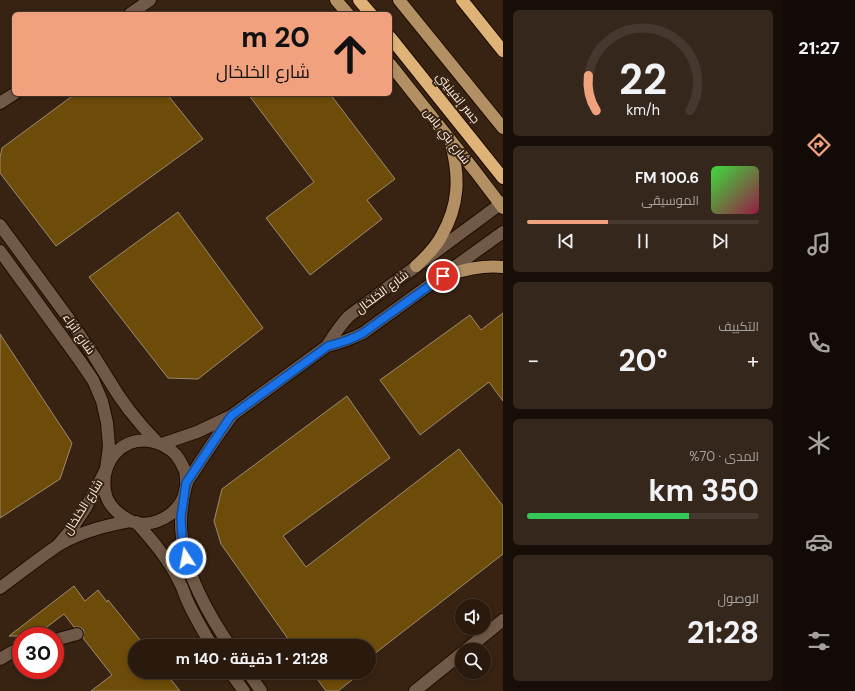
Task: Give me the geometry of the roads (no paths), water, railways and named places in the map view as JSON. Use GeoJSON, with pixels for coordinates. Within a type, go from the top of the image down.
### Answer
{"type":"FeatureCollection","features":[{"type":"Feature","properties":{"kind":"highway"},"geometry":{"type":"LineString","coordinates":[[359,0],[369,12]]}},
{"type":"Feature","properties":{"kind":"highway"},"geometry":{"type":"LineString","coordinates":[[462,0],[503,51]]}},
{"type":"Feature","properties":{"kind":"highway","name":"جسر إنفينيتي"},"geometry":{"type":"LineString","coordinates":[[392,39],[503,178]]}},
{"type":"Feature","properties":{"kind":"main road"},"geometry":{"type":"LineString","coordinates":[[336,0],[346,12]]}},
{"type":"Feature","properties":{"kind":"main road"},"geometry":{"type":"LineString","coordinates":[[399,0],[503,128]]}},
{"type":"Feature","properties":{"kind":"main road","name":"شارع بني ياس"},"geometry":{"type":"LineString","coordinates":[[392,66],[502,205]]}},
{"type":"Feature","properties":{"kind":"main road"},"geometry":{"type":"LineString","coordinates":[[416,266],[430,252],[442,236],[450,218],[455,198],[457,178],[455,158],[450,139]]}},
{"type":"Feature","properties":{"kind":"main road"},"geometry":{"type":"LineString","coordinates":[[443,276],[467,269],[492,266],[503,267]]}},
{"type":"Feature","properties":{"kind":"street"},"geometry":{"type":"LineString","coordinates":[[133,12],[150,0]]}},
{"type":"Feature","properties":{"kind":"street"},"geometry":{"type":"LineString","coordinates":[[462,0],[503,54]]}},
{"type":"Feature","properties":{"kind":"street"},"geometry":{"type":"LineString","coordinates":[[0,103],[12,95]]}},
{"type":"Feature","properties":{"kind":"street","name":"شارع الخلخال"},"geometry":{"type":"LineString","coordinates":[[328,346],[333,335],[350,316],[416,266],[502,205]]}},
{"type":"Feature","properties":{"kind":"street","name":"شارع اثراء"},"geometry":{"type":"LineString","coordinates":[[0,225],[69,319],[129,410],[142,427],[159,443]]}},
{"type":"Feature","properties":{"kind":"street","name":"شارع الخلخال"},"geometry":{"type":"LineString","coordinates":[[159,443],[197,432],[231,416],[328,346],[352,339],[363,333],[503,232]]}},
{"type":"Feature","properties":{"kind":"street","name":"شارع اثراء"},"geometry":{"type":"LineString","coordinates":[[0,251],[93,380],[102,401],[107,423],[108,446],[106,469]]}},
{"type":"Feature","properties":{"kind":"street","name":"شارع الخلخال"},"geometry":{"type":"LineString","coordinates":[[186,483],[231,416]]}},
{"type":"Feature","properties":{"kind":"street"},"geometry":{"type":"LineString","coordinates":[[208,639],[196,619],[180,583],[157,546],[149,536],[133,522],[120,514],[111,505],[105,494],[104,481],[106,469],[112,457],[121,448],[132,442],[144,440],[159,443],[172,450],[180,460],[185,471],[186,483],[181,517],[182,538],[186,558],[203,600],[226,639]]}},
{"type":"Feature","properties":{"kind":"street","name":"شارع الخلخال"},"geometry":{"type":"LineString","coordinates":[[0,588],[58,545],[73,527],[85,509],[106,469]]}},
{"type":"Feature","properties":{"kind":"street"},"geometry":{"type":"LineString","coordinates":[[133,522],[148,523],[159,521],[170,515],[178,507],[183,497]]}},
{"type":"Feature","properties":{"kind":"street","name":"شارع الخلخال"},"geometry":{"type":"LineString","coordinates":[[58,545],[112,524],[133,522]]}},
{"type":"Feature","properties":{"kind":"street"},"geometry":{"type":"LineString","coordinates":[[475,643],[503,620]]}},
{"type":"Feature","properties":{"kind":"street"},"geometry":{"type":"LineString","coordinates":[[64,638],[78,634]]}},
{"type":"Feature","properties":{"kind":"street"},"geometry":{"type":"LineString","coordinates":[[0,659],[12,652]]}},
{"type":"Feature","properties":{"kind":"street"},"geometry":{"type":"LineString","coordinates":[[415,691],[455,659]]}},
{"type":"Feature","properties":{"kind":"street"},"geometry":{"type":"LineString","coordinates":[[235,679],[244,691]]}},
{"type":"Feature","properties":{"kind":"street"},"geometry":{"type":"LineString","coordinates":[[253,679],[261,691]]}}]}
